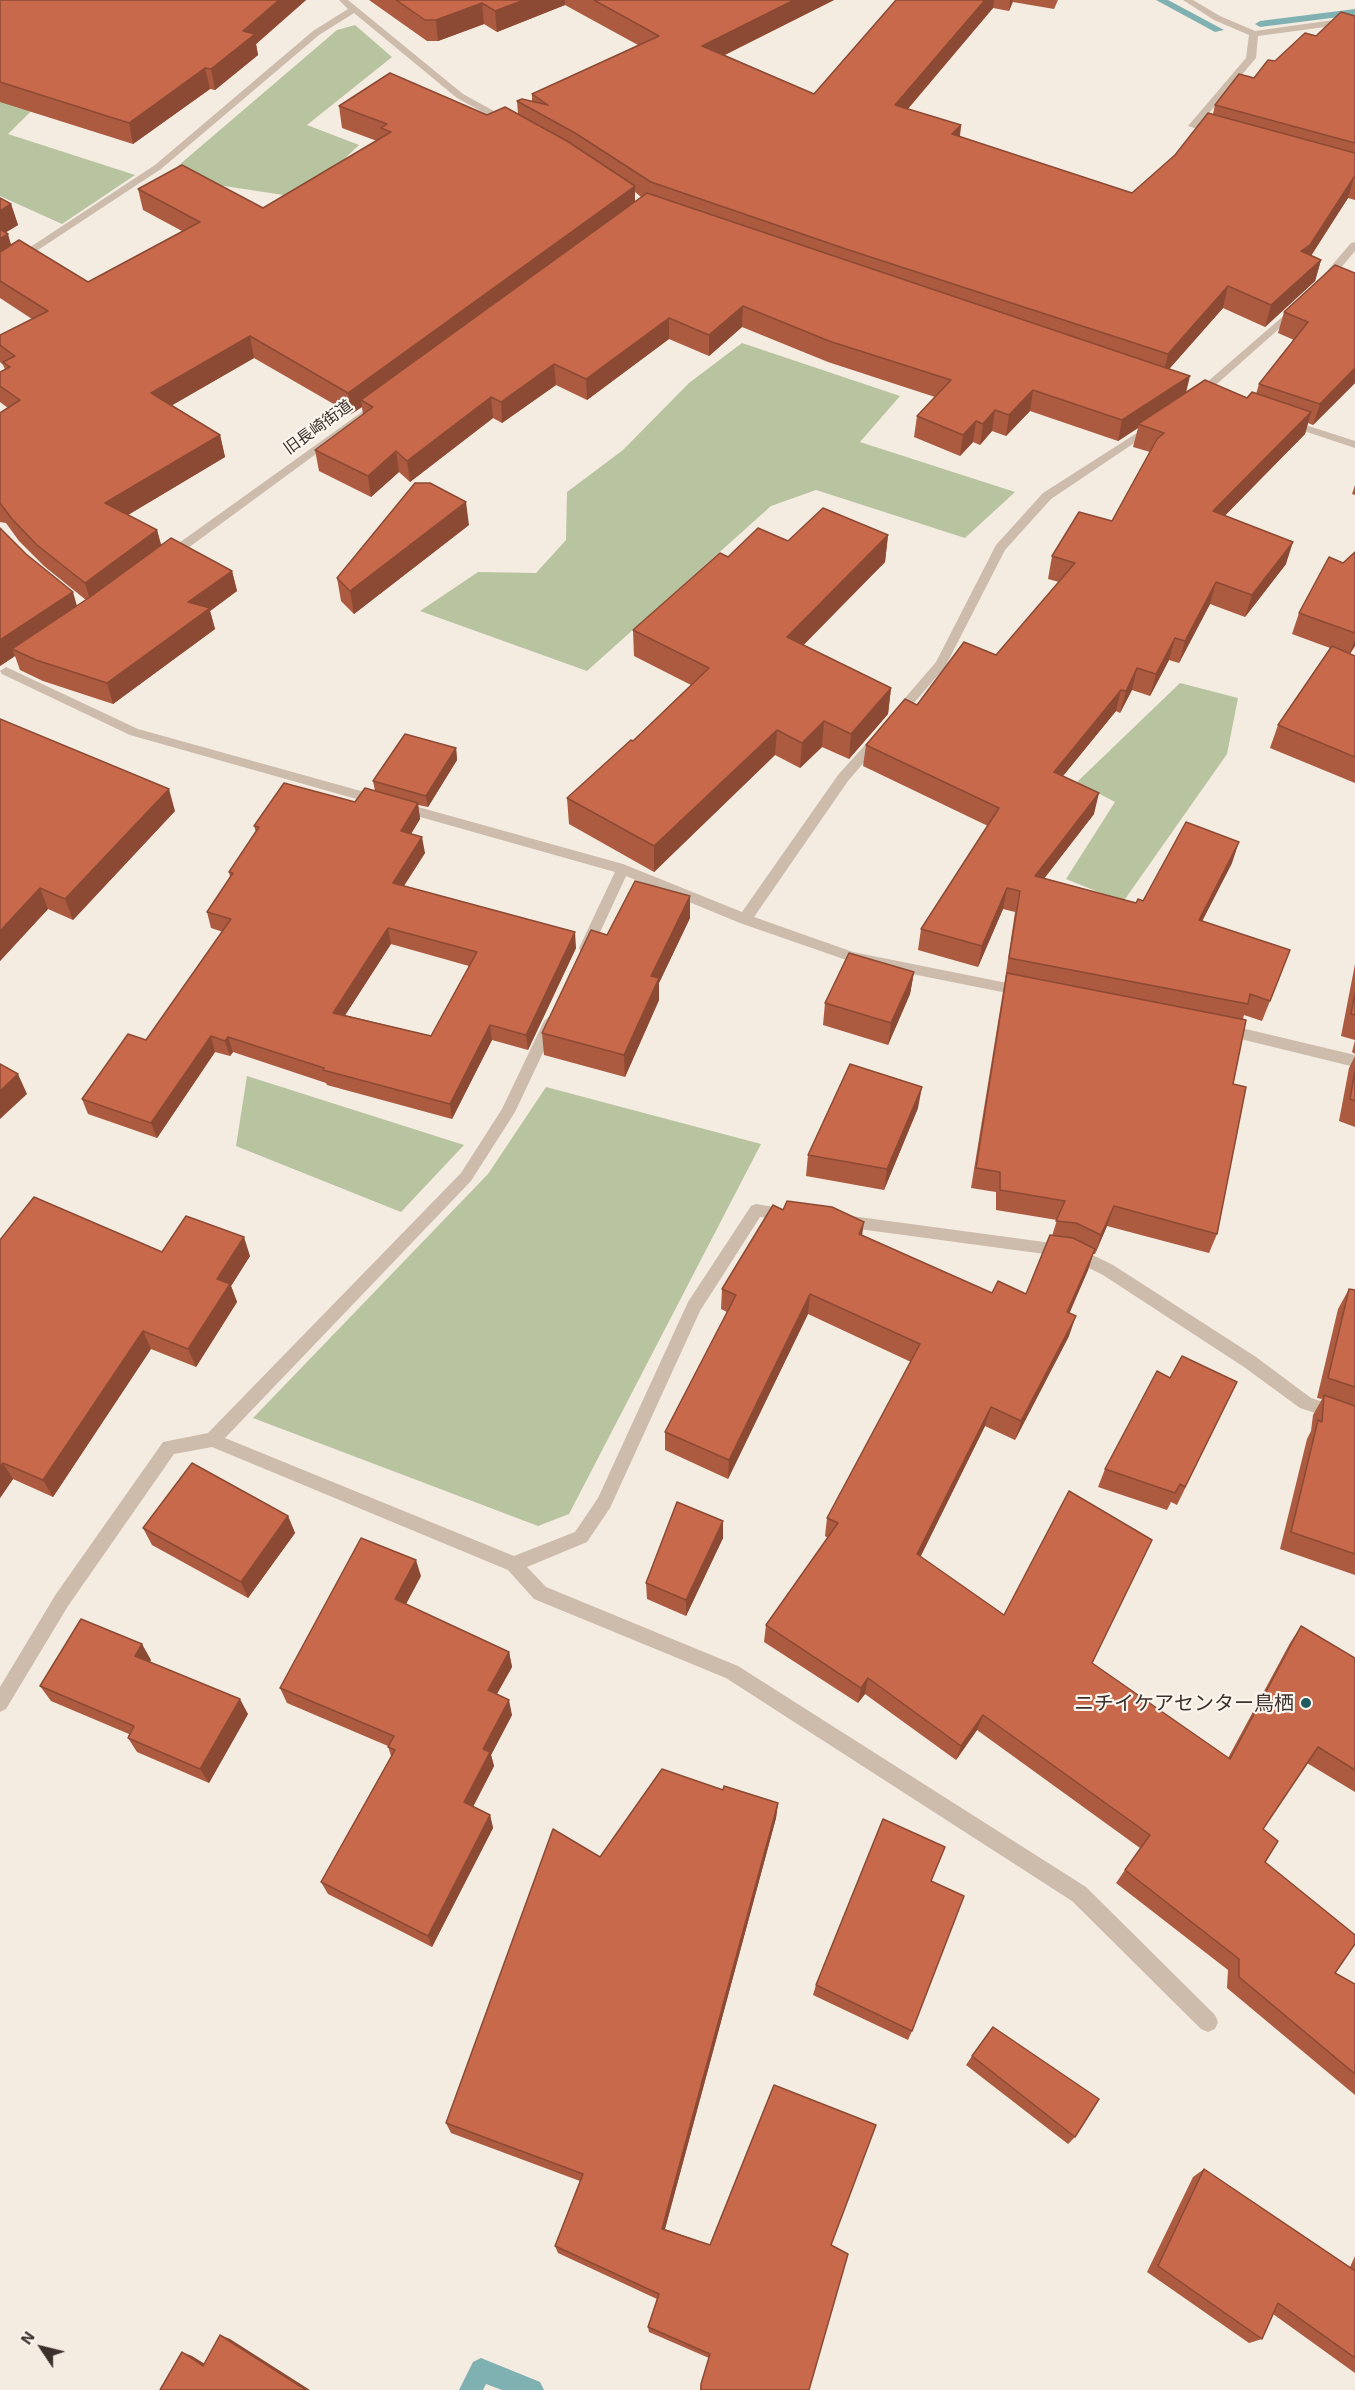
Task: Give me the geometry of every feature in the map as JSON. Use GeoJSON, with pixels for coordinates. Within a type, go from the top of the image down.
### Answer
{"type":"FeatureCollection","features":[{"type":"Feature","properties":{"kind":"street"},"geometry":{"type":"LineString","coordinates":[[343,0],[460,96],[521,130]]}},
{"type":"Feature","properties":{"kind":"street"},"geometry":{"type":"LineString","coordinates":[[1187,0],[1216,18],[1254,34],[1355,20]]}},
{"type":"Feature","properties":{"kind":"street"},"geometry":{"type":"LineString","coordinates":[[0,272],[158,166],[316,33],[354,9]]}},
{"type":"Feature","properties":{"kind":"street"},"geometry":{"type":"LineString","coordinates":[[1225,135],[1193,126],[1251,58],[1254,34]]}},
{"type":"Feature","properties":{"kind":"street"},"geometry":{"type":"LineString","coordinates":[[1321,285],[1355,245]]}},
{"type":"Feature","properties":{"kind":"street"},"geometry":{"type":"LineString","coordinates":[[1182,407],[1201,394],[1304,300]]}},
{"type":"Feature","properties":{"kind":"street","name":"旧長崎街道"},"geometry":{"type":"LineString","coordinates":[[158,564],[388,396]]}},
{"type":"Feature","properties":{"kind":"street"},"geometry":{"type":"LineString","coordinates":[[745,919],[843,778],[941,664],[1000,548],[1047,496],[1162,419]]}},
{"type":"Feature","properties":{"kind":"street"},"geometry":{"type":"LineString","coordinates":[[1278,419],[1355,445]]}},
{"type":"Feature","properties":{"kind":"street"},"geometry":{"type":"LineString","coordinates":[[7,670],[134,732],[623,870],[745,919],[852,957],[1042,995]]}},
{"type":"Feature","properties":{"kind":"street"},"geometry":{"type":"LineString","coordinates":[[580,961],[623,870]]}},
{"type":"Feature","properties":{"kind":"street"},"geometry":{"type":"LineString","coordinates":[[212,1440],[466,1178],[508,1112],[556,1012]]}},
{"type":"Feature","properties":{"kind":"street"},"geometry":{"type":"LineString","coordinates":[[1206,1027],[1355,1061]]}},
{"type":"Feature","properties":{"kind":"street"},"geometry":{"type":"LineString","coordinates":[[514,1564],[582,1537],[604,1503],[694,1307],[756,1210],[802,1216]]}},
{"type":"Feature","properties":{"kind":"street"},"geometry":{"type":"LineString","coordinates":[[825,1219],[1069,1251],[1108,1270],[1251,1362],[1306,1402],[1355,1419]]}},
{"type":"Feature","properties":{"kind":"street"},"geometry":{"type":"LineString","coordinates":[[0,1703],[63,1600],[169,1447],[212,1440],[514,1564],[540,1593],[732,1672],[1079,1894],[1208,2022]]}},
{"type":"Feature","properties":{"kind":"green space"},"geometry":{"type":"Polygon","coordinates":[[[355,25],[392,57],[307,125],[359,145],[303,198],[165,177],[337,30],[355,25]]]}},
{"type":"Feature","properties":{"kind":"green space"},"geometry":{"type":"Polygon","coordinates":[[[73,70],[8,134],[135,175],[62,224],[0,196],[0,77],[73,70]]]}},
{"type":"Feature","properties":{"kind":"green space"},"geometry":{"type":"Polygon","coordinates":[[[742,343],[900,396],[860,442],[1015,492],[965,538],[816,490],[771,506],[587,671],[420,611],[478,572],[536,573],[566,540],[567,492],[623,450],[689,383],[742,343]]]}},
{"type":"Feature","properties":{"kind":"green space"},"geometry":{"type":"Polygon","coordinates":[[[1180,683],[1238,698],[1227,754],[1123,902],[1066,879],[1115,802],[1077,782],[1180,683]]]}},
{"type":"Feature","properties":{"kind":"green space"},"geometry":{"type":"Polygon","coordinates":[[[247,1076],[464,1145],[401,1212],[236,1146],[247,1076]]]}},
{"type":"Feature","properties":{"kind":"green space"},"geometry":{"type":"Polygon","coordinates":[[[546,1087],[761,1144],[569,1514],[538,1526],[253,1418],[488,1174],[546,1087]]]}},
{"type":"Feature","properties":{"kind":"building"},"geometry":{"type":"Polygon","coordinates":[[[0,0],[279,0],[243,31],[255,34],[211,69],[205,68],[129,123],[0,82],[0,0]]]}},
{"type":"Feature","properties":{"kind":"building"},"geometry":{"type":"Polygon","coordinates":[[[396,0],[524,0],[495,11],[482,3],[436,20],[425,20],[396,0]]]}},
{"type":"Feature","properties":{"kind":"building"},"geometry":{"type":"Polygon","coordinates":[[[594,0],[794,0],[702,46],[814,94],[896,0],[985,0],[895,105],[961,125],[952,134],[1132,193],[1175,155],[1208,113],[1355,153],[1355,177],[1310,245],[1301,251],[1321,260],[1271,305],[1228,286],[1168,354],[846,249],[651,182],[575,133],[517,101],[522,99],[548,105],[532,94],[659,36],[594,0]]]}},
{"type":"Feature","properties":{"kind":"building"},"geometry":{"type":"Polygon","coordinates":[[[1341,12],[1355,16],[1355,143],[1215,105],[1239,74],[1254,78],[1268,60],[1275,61],[1305,33],[1316,36],[1341,12]]]}},
{"type":"Feature","properties":{"kind":"building"},"geometry":{"type":"Polygon","coordinates":[[[390,73],[487,115],[505,107],[567,141],[635,186],[348,393],[250,336],[151,393],[220,435],[105,503],[157,530],[85,583],[37,545],[0,503],[0,413],[20,400],[0,386],[0,372],[10,367],[3,362],[15,356],[0,345],[0,335],[48,311],[0,281],[0,252],[19,240],[88,282],[200,222],[138,189],[182,165],[263,208],[391,132],[381,128],[387,124],[339,106],[390,73]]]}},
{"type":"Feature","properties":{"kind":"building"},"geometry":{"type":"Polygon","coordinates":[[[647,193],[1190,376],[1122,420],[1033,390],[1009,415],[995,410],[983,424],[976,421],[963,435],[917,416],[951,380],[829,341],[743,306],[709,335],[669,318],[586,379],[554,364],[501,402],[491,397],[407,461],[396,451],[368,476],[315,450],[373,407],[361,400],[647,193]]]}},
{"type":"Feature","properties":{"kind":"building"},"geometry":{"type":"Polygon","coordinates":[[[0,198],[11,204],[0,211],[0,198]]]}},
{"type":"Feature","properties":{"kind":"building"},"geometry":{"type":"Polygon","coordinates":[[[0,229],[8,234],[0,239],[0,229]]]}},
{"type":"Feature","properties":{"kind":"building"},"geometry":{"type":"Polygon","coordinates":[[[1335,265],[1355,273],[1355,368],[1320,404],[1259,384],[1308,322],[1284,312],[1335,265]]]}},
{"type":"Feature","properties":{"kind":"building"},"geometry":{"type":"Polygon","coordinates":[[[1205,380],[1247,398],[1252,392],[1311,412],[1213,511],[1293,542],[1252,595],[1216,582],[1185,641],[1175,638],[1156,674],[1137,668],[1126,691],[1121,690],[1054,772],[1099,793],[1035,876],[1136,903],[1138,899],[1143,901],[1186,822],[1239,842],[1199,920],[1290,950],[1270,1001],[1250,994],[1248,1004],[1009,958],[1020,891],[1007,888],[982,946],[921,929],[999,808],[866,745],[905,699],[917,705],[964,642],[996,655],[1075,563],[1052,556],[1079,512],[1112,521],[1157,439],[1164,433],[1138,424],[1205,380]]]}},
{"type":"Feature","properties":{"kind":"building"},"geometry":{"type":"Polygon","coordinates":[[[415,483],[430,483],[466,502],[350,591],[337,578],[415,483]]]}},
{"type":"Feature","properties":{"kind":"building"},"geometry":{"type":"Polygon","coordinates":[[[823,508],[888,535],[787,637],[891,688],[851,734],[824,721],[802,743],[777,730],[654,846],[567,798],[631,740],[633,741],[709,668],[633,630],[720,553],[728,557],[758,528],[788,541],[823,508]]]}},
{"type":"Feature","properties":{"kind":"building"},"geometry":{"type":"Polygon","coordinates":[[[0,528],[26,554],[73,592],[0,640],[0,528]]]}},
{"type":"Feature","properties":{"kind":"building"},"geometry":{"type":"Polygon","coordinates":[[[171,538],[232,571],[188,602],[210,608],[107,683],[36,660],[12,649],[90,597],[171,538]]]}},
{"type":"Feature","properties":{"kind":"building"},"geometry":{"type":"Polygon","coordinates":[[[1355,552],[1355,633],[1299,613],[1329,557],[1343,563],[1355,552]]]}},
{"type":"Feature","properties":{"kind":"building"},"geometry":{"type":"Polygon","coordinates":[[[1332,646],[1355,656],[1355,757],[1278,725],[1332,646]]]}},
{"type":"Feature","properties":{"kind":"building"},"geometry":{"type":"Polygon","coordinates":[[[0,719],[169,789],[65,899],[40,888],[0,931],[0,719]]]}},
{"type":"Feature","properties":{"kind":"building"},"geometry":{"type":"Polygon","coordinates":[[[405,734],[456,748],[426,796],[373,781],[405,734]]]}},
{"type":"Feature","properties":{"kind":"building"},"geometry":{"type":"Polygon","coordinates":[[[284,783],[355,802],[365,788],[418,803],[401,831],[422,837],[393,883],[575,932],[526,1035],[490,1025],[450,1104],[323,1070],[324,1068],[228,1037],[225,1041],[211,1036],[151,1123],[82,1099],[128,1034],[146,1040],[231,919],[207,912],[233,873],[229,872],[259,827],[254,826],[284,783]],[[388,928],[333,1013],[431,1036],[477,952],[388,928]]]}},
{"type":"Feature","properties":{"kind":"building"},"geometry":{"type":"Polygon","coordinates":[[[635,881],[690,896],[651,976],[659,978],[624,1055],[542,1033],[591,930],[607,935],[635,881]]]}},
{"type":"Feature","properties":{"kind":"building"},"geometry":{"type":"Polygon","coordinates":[[[849,953],[914,972],[891,1023],[825,1003],[849,953]]]}},
{"type":"Feature","properties":{"kind":"building"},"geometry":{"type":"Polygon","coordinates":[[[1007,973],[1246,1020],[1233,1084],[1246,1087],[1217,1234],[1114,1206],[1101,1235],[1076,1223],[1056,1221],[1065,1201],[1000,1190],[1000,1172],[976,1168],[1007,973]]]}},
{"type":"Feature","properties":{"kind":"building"},"geometry":{"type":"Polygon","coordinates":[[[1355,992],[1355,1015],[1351,1014],[1355,992]]]}},
{"type":"Feature","properties":{"kind":"building"},"geometry":{"type":"Polygon","coordinates":[[[0,1064],[18,1074],[0,1091],[0,1064]]]}},
{"type":"Feature","properties":{"kind":"building"},"geometry":{"type":"Polygon","coordinates":[[[850,1064],[922,1087],[887,1169],[808,1155],[850,1064]]]}},
{"type":"Feature","properties":{"kind":"building"},"geometry":{"type":"Polygon","coordinates":[[[1355,1071],[1355,1101],[1350,1099],[1355,1071]]]}},
{"type":"Feature","properties":{"kind":"building"},"geometry":{"type":"Polygon","coordinates":[[[34,1197],[162,1252],[186,1216],[244,1237],[217,1279],[230,1284],[188,1349],[143,1331],[43,1480],[3,1463],[0,1467],[0,1240],[34,1197]]]}},
{"type":"Feature","properties":{"kind":"building"},"geometry":{"type":"Polygon","coordinates":[[[787,1201],[832,1207],[864,1222],[859,1234],[992,1293],[998,1281],[1026,1294],[1050,1235],[1073,1238],[1095,1249],[1067,1312],[1076,1316],[1021,1421],[991,1407],[917,1554],[1004,1615],[1069,1491],[1152,1540],[1092,1663],[1230,1759],[1301,1626],[1355,1658],[1355,1770],[1318,1747],[1263,1829],[1278,1841],[1265,1862],[1355,1935],[1355,1944],[1335,1973],[1355,1984],[1355,2074],[1239,1977],[1239,1959],[1125,1870],[1150,1835],[983,1715],[961,1746],[868,1678],[861,1688],[766,1625],[838,1523],[827,1518],[920,1344],[810,1294],[729,1460],[665,1432],[736,1295],[722,1289],[773,1205],[783,1210],[787,1201]]]}},
{"type":"Feature","properties":{"kind":"building"},"geometry":{"type":"Polygon","coordinates":[[[1349,1289],[1355,1290],[1355,1387],[1328,1378],[1349,1289]]]}},
{"type":"Feature","properties":{"kind":"building"},"geometry":{"type":"Polygon","coordinates":[[[1182,1356],[1237,1382],[1185,1487],[1180,1484],[1175,1493],[1105,1469],[1157,1371],[1170,1378],[1182,1356]]]}},
{"type":"Feature","properties":{"kind":"building"},"geometry":{"type":"Polygon","coordinates":[[[1324,1395],[1355,1406],[1355,1554],[1291,1532],[1318,1420],[1322,1422],[1324,1395]]]}},
{"type":"Feature","properties":{"kind":"building"},"geometry":{"type":"Polygon","coordinates":[[[192,1463],[288,1516],[241,1582],[143,1528],[192,1463]]]}},
{"type":"Feature","properties":{"kind":"building"},"geometry":{"type":"Polygon","coordinates":[[[677,1502],[723,1521],[686,1600],[646,1583],[677,1502]]]}},
{"type":"Feature","properties":{"kind":"building"},"geometry":{"type":"Polygon","coordinates":[[[361,1538],[416,1560],[395,1599],[509,1652],[488,1690],[509,1700],[483,1749],[490,1752],[464,1802],[490,1815],[428,1936],[321,1882],[395,1750],[388,1747],[394,1736],[280,1688],[361,1538]]]}},
{"type":"Feature","properties":{"kind":"building"},"geometry":{"type":"Polygon","coordinates":[[[81,1619],[142,1644],[135,1656],[240,1699],[200,1769],[128,1738],[134,1726],[40,1686],[81,1619]]]}},
{"type":"Feature","properties":{"kind":"building"},"geometry":{"type":"Polygon","coordinates":[[[662,1769],[723,1790],[724,1786],[778,1803],[662,2229],[710,2245],[774,2085],[876,2125],[831,2245],[848,2254],[809,2390],[701,2390],[710,2354],[648,2327],[659,2294],[555,2246],[583,2174],[446,2123],[553,1829],[600,1857],[662,1769]]]}},
{"type":"Feature","properties":{"kind":"building"},"geometry":{"type":"Polygon","coordinates":[[[883,1819],[945,1847],[931,1881],[964,1896],[912,2031],[816,1985],[883,1819]]]}},
{"type":"Feature","properties":{"kind":"building"},"geometry":{"type":"Polygon","coordinates":[[[993,2027],[1099,2099],[1075,2137],[972,2056],[993,2027]]]}},
{"type":"Feature","properties":{"kind":"building"},"geometry":{"type":"Polygon","coordinates":[[[1204,2169],[1355,2271],[1355,2358],[1278,2303],[1262,2339],[1158,2266],[1204,2169]]]}},
{"type":"Feature","properties":{"kind":"building"},"geometry":{"type":"Polygon","coordinates":[[[220,2335],[306,2390],[160,2390],[182,2352],[203,2366],[220,2335]]]}},
{"type":"Feature","properties":{"kind":"waterway"},"geometry":{"type":"LineString","coordinates":[[1161,0],[1219,30]]}},
{"type":"Feature","properties":{"kind":"waterway"},"geometry":{"type":"LineString","coordinates":[[1260,24],[1355,12]]}},
{"type":"Feature","properties":{"kind":"waterway"},"geometry":{"type":"LineString","coordinates":[[471,2390],[481,2370],[532,2390]]}},
{"type":"Feature","properties":{"kind":"place","name":"ニチイケアセンター鳥栖"},"geometry":{"type":"Point","coordinates":[1306,1703]}}]}
